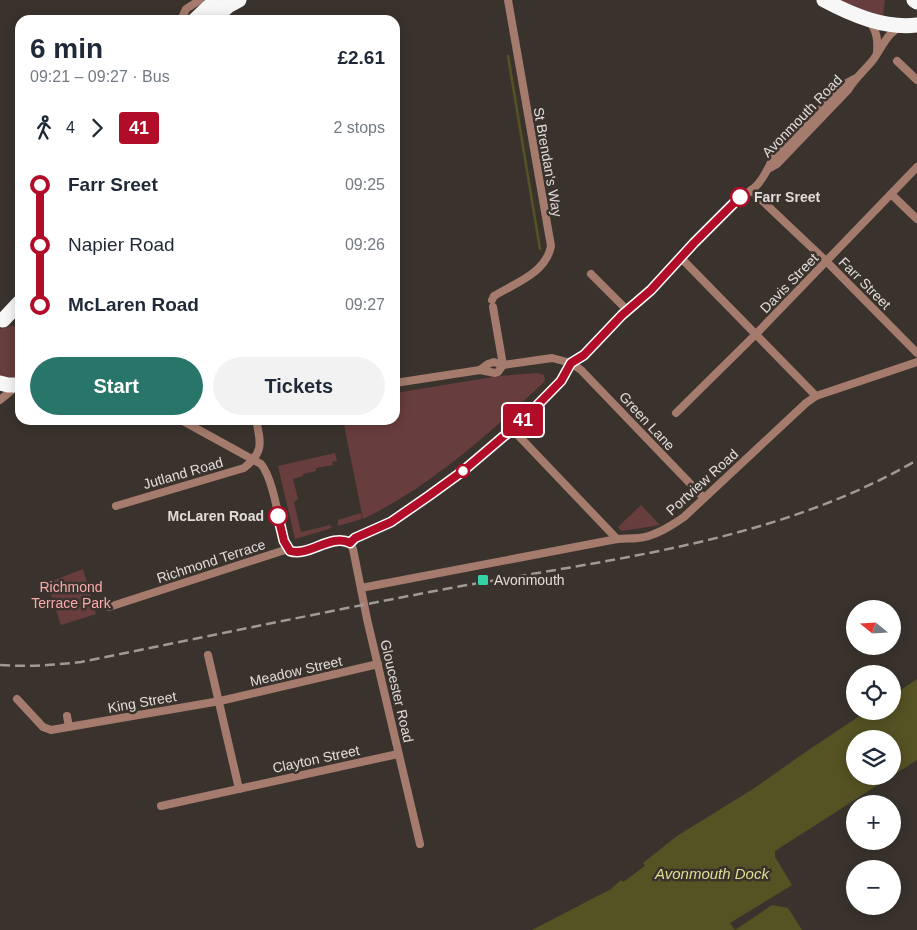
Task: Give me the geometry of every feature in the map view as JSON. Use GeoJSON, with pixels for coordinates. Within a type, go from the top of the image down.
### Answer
{"type":"FeatureCollection","features":[{"type":"Feature","properties":{"kind":"highway"},"geometry":{"type":"LineString","coordinates":[[191,15],[216,0]]}},
{"type":"Feature","properties":{"kind":"highway"},"geometry":{"type":"LineString","coordinates":[[218,15],[239,0]]}},
{"type":"Feature","properties":{"kind":"highway"},"geometry":{"type":"LineString","coordinates":[[824,0],[867,19],[909,25]]}},
{"type":"Feature","properties":{"kind":"highway"},"geometry":{"type":"LineString","coordinates":[[1,321],[15,307]]}},
{"type":"Feature","properties":{"kind":"highway"},"geometry":{"type":"LineString","coordinates":[[1,321],[15,320]]}},
{"type":"Feature","properties":{"kind":"highway"},"geometry":{"type":"LineString","coordinates":[[0,383],[15,385]]}},
{"type":"Feature","properties":{"kind":"street"},"geometry":{"type":"LineString","coordinates":[[191,0],[191,15]]}},
{"type":"Feature","properties":{"kind":"street"},"geometry":{"type":"LineString","coordinates":[[191,15],[200,0]]}},
{"type":"Feature","properties":{"kind":"street","name":"St Brendan's Way"},"geometry":{"type":"LineString","coordinates":[[503,365],[493,304],[494,296],[536,271],[545,263],[551,246],[508,0]]}},
{"type":"Feature","properties":{"kind":"street"},"geometry":{"type":"LineString","coordinates":[[867,19],[876,33],[878,43],[876,54]]}},
{"type":"Feature","properties":{"kind":"street","name":"Avonmouth Road"},"geometry":{"type":"LineString","coordinates":[[350,543],[355,538],[391,522],[430,495],[513,430],[561,381],[571,363],[588,351],[651,290],[731,205],[758,184],[768,169],[777,164],[848,90],[892,32],[909,25]]}},
{"type":"Feature","properties":{"kind":"street"},"geometry":{"type":"LineString","coordinates":[[897,61],[917,80]]}},
{"type":"Feature","properties":{"kind":"street","name":"Davis Street"},"geometry":{"type":"LineString","coordinates":[[676,413],[827,262],[917,167]]}},
{"type":"Feature","properties":{"kind":"street","name":"Farr Street"},"geometry":{"type":"LineString","coordinates":[[751,190],[827,262],[917,353]]}},
{"type":"Feature","properties":{"kind":"street"},"geometry":{"type":"LineString","coordinates":[[891,194],[917,219]]}},
{"type":"Feature","properties":{"kind":"street"},"geometry":{"type":"LineString","coordinates":[[681,258],[816,396]]}},
{"type":"Feature","properties":{"kind":"street"},"geometry":{"type":"LineString","coordinates":[[592,274],[628,311]]}},
{"type":"Feature","properties":{"kind":"street"},"geometry":{"type":"LineString","coordinates":[[400,382],[480,370],[495,373],[503,365],[552,358],[571,363]]}},
{"type":"Feature","properties":{"kind":"street","name":"Portview Road"},"geometry":{"type":"LineString","coordinates":[[361,588],[617,539],[640,538],[667,528],[684,517],[806,403],[816,396],[917,362]]}},
{"type":"Feature","properties":{"kind":"street","name":"Green Lane"},"geometry":{"type":"LineString","coordinates":[[571,363],[581,370],[704,498]]}},
{"type":"Feature","properties":{"kind":"street"},"geometry":{"type":"LineString","coordinates":[[0,400],[15,389]]}},
{"type":"Feature","properties":{"kind":"street"},"geometry":{"type":"LineString","coordinates":[[190,425],[264,467],[268,476],[284,541],[288,549]]}},
{"type":"Feature","properties":{"kind":"street"},"geometry":{"type":"LineString","coordinates":[[254,460],[260,443],[257,425]]}},
{"type":"Feature","properties":{"kind":"street"},"geometry":{"type":"LineString","coordinates":[[513,430],[617,539]]}},
{"type":"Feature","properties":{"kind":"street","name":"Jutland Road"},"geometry":{"type":"LineString","coordinates":[[116,506],[244,468],[254,460]]}},
{"type":"Feature","properties":{"kind":"street","name":"Richmond Terrace"},"geometry":{"type":"LineString","coordinates":[[109,607],[288,549],[298,552],[337,540],[350,543]]}},
{"type":"Feature","properties":{"kind":"street","name":"Gloucester Road"},"geometry":{"type":"LineString","coordinates":[[350,543],[353,549],[398,754],[420,844]]}},
{"type":"Feature","properties":{"kind":"street"},"geometry":{"type":"LineString","coordinates":[[208,655],[239,789]]}},
{"type":"Feature","properties":{"kind":"street","name":"Meadow Street"},"geometry":{"type":"LineString","coordinates":[[220,701],[378,664]]}},
{"type":"Feature","properties":{"kind":"street","name":"King Street"},"geometry":{"type":"LineString","coordinates":[[17,699],[47,729],[51,730],[220,701]]}},
{"type":"Feature","properties":{"kind":"street"},"geometry":{"type":"LineString","coordinates":[[67,716],[69,727]]}},
{"type":"Feature","properties":{"kind":"street","name":"Clayton Street"},"geometry":{"type":"LineString","coordinates":[[161,806],[398,754]]}},
{"type":"Feature","properties":{"kind":"green space"},"geometry":{"type":"Polygon","coordinates":[[[836,0],[885,0],[883,16],[882,17],[836,0]]]}},
{"type":"Feature","properties":{"kind":"green space"},"geometry":{"type":"Polygon","coordinates":[[[15,326],[15,378],[0,376],[0,329],[15,326]]]}},
{"type":"Feature","properties":{"kind":"green space"},"geometry":{"type":"Polygon","coordinates":[[[538,373],[544,375],[545,381],[481,439],[437,474],[413,491],[363,519],[344,425],[400,425],[400,392],[499,376],[538,373]]]}},
{"type":"Feature","properties":{"kind":"green space"},"geometry":{"type":"Polygon","coordinates":[[[335,453],[337,461],[332,462],[333,465],[316,468],[316,471],[293,479],[298,499],[294,502],[301,532],[327,526],[328,524],[332,528],[295,539],[278,466],[335,453]]]}},
{"type":"Feature","properties":{"kind":"green space"},"geometry":{"type":"Polygon","coordinates":[[[641,505],[660,525],[622,531],[618,527],[641,505]]]}},
{"type":"Feature","properties":{"kind":"green space"},"geometry":{"type":"Polygon","coordinates":[[[361,513],[362,519],[338,526],[338,520],[361,513]]]}},
{"type":"Feature","properties":{"kind":"green space","name":"Richmond Terrace Park"},"geometry":{"type":"Polygon","coordinates":[[[83,569],[96,614],[61,625],[47,583],[83,569]]]}},
{"type":"Feature","properties":{"kind":"water","name":"Avonmouth Dock"},"geometry":{"type":"Polygon","coordinates":[[[917,679],[917,760],[901,770],[901,730],[846,730],[846,785],[878,785],[862,795],[846,795],[846,806],[775,851],[775,857],[792,885],[730,923],[735,930],[532,930],[611,889],[621,880],[623,882],[645,866],[643,863],[677,836],[753,789],[854,720],[901,720],[901,690],[917,679]]]}},
{"type":"Feature","properties":{"kind":"water","name":"Avonmouth Dock"},"geometry":{"type":"Polygon","coordinates":[[[772,905],[788,908],[802,930],[735,930],[772,905]]]}},
{"type":"Feature","properties":{"kind":"waterway"},"geometry":{"type":"LineString","coordinates":[[508,56],[540,249]]}},
{"type":"Feature","properties":{"kind":"railway"},"geometry":{"type":"LineString","coordinates":[[0,665],[21,666],[81,662],[451,588],[630,557],[690,544],[749,529],[806,511],[863,488],[917,460]]}},
{"type":"Feature","properties":{"kind":"bus line","name":"41"},"geometry":{"type":"LineString","coordinates":[[278,516],[284,541],[288,549],[293,552],[337,540],[350,543],[355,538],[391,522],[463,471],[508,432],[513,430],[552,392],[566,374],[571,363],[584,355],[622,315],[651,290],[740,197]]}},
{"type":"Feature","properties":{"kind":"place","name":"Farr Sreet"},"geometry":{"type":"Point","coordinates":[740,197]}},
{"type":"Feature","properties":{"kind":"place","name":"McLaren Road"},"geometry":{"type":"Point","coordinates":[278,516]}},
{"type":"Feature","properties":{"kind":"place","name":"Avonmouth"},"geometry":{"type":"Point","coordinates":[483,580]}}]}
